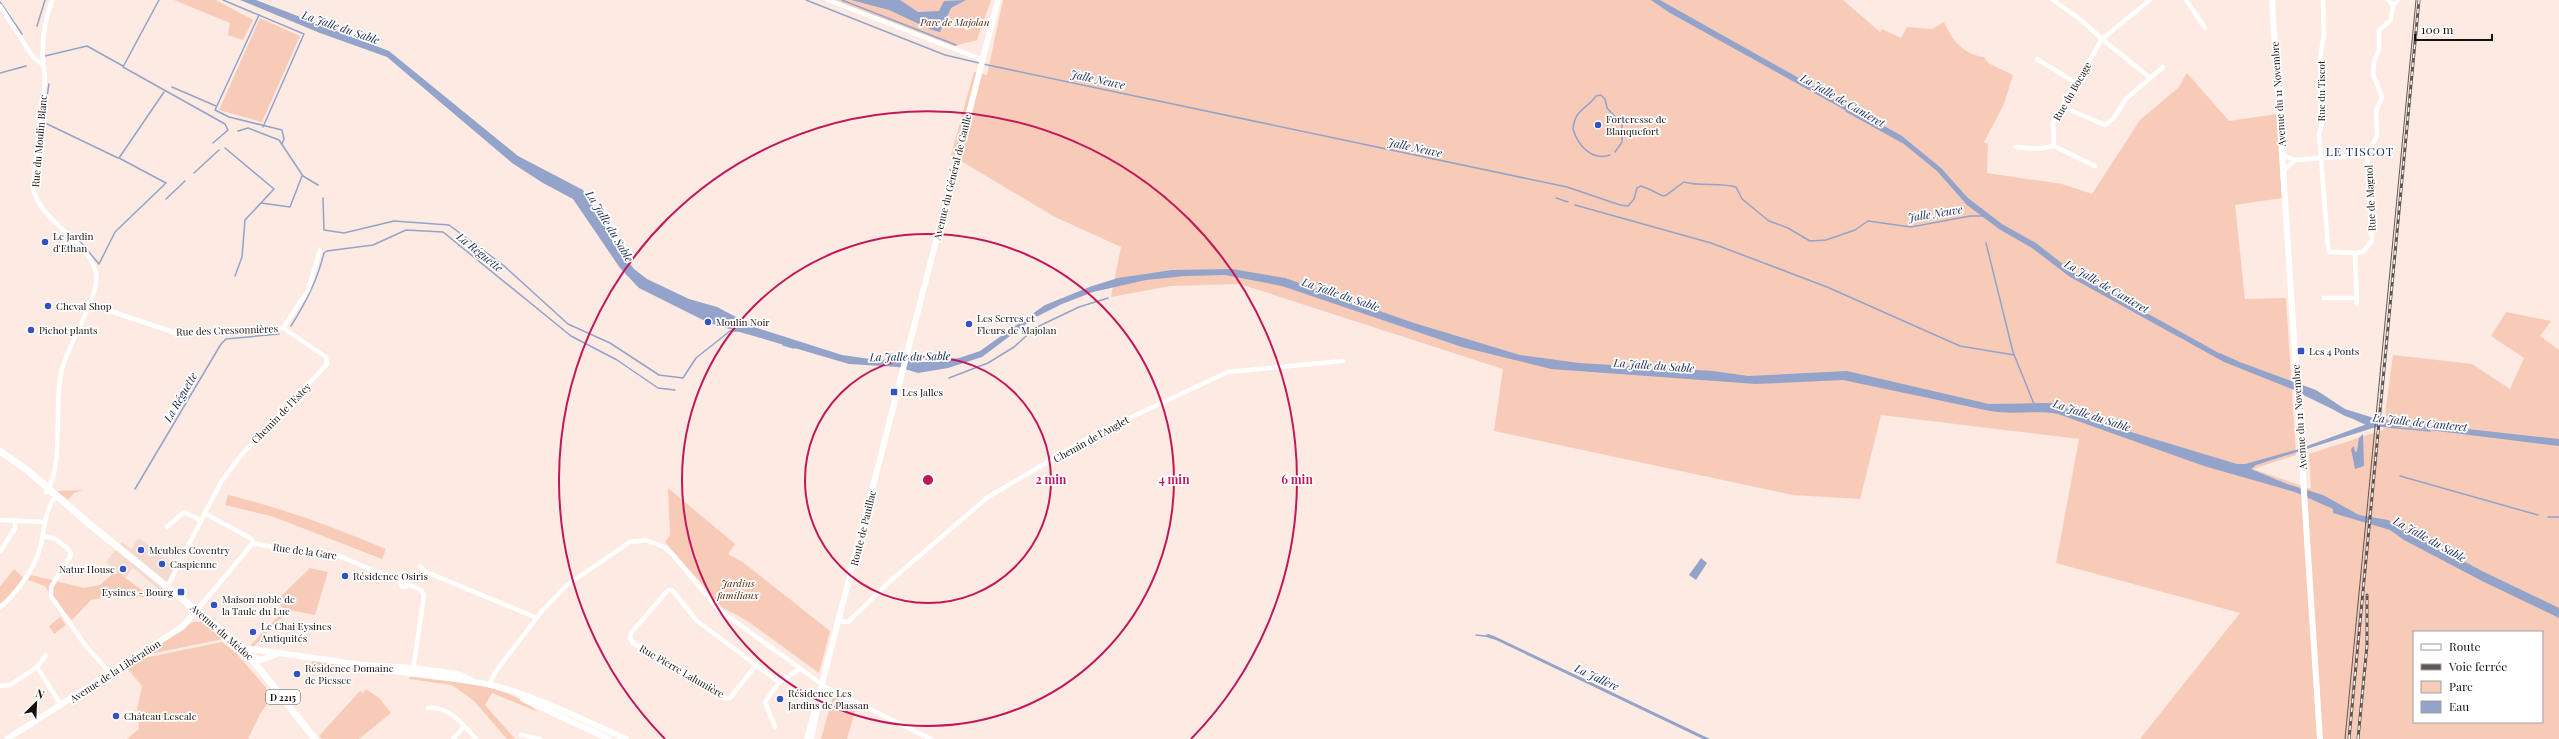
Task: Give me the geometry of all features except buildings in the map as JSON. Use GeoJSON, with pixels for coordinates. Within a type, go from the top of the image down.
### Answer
{"type":"FeatureCollection","features":[{"type":"Feature","properties":{"kind":"main road","name":"Avenue du Général de Gaulle"},"geometry":{"type":"LineString","coordinates":[[907,355],[998,0]]}},
{"type":"Feature","properties":{"kind":"main road","name":"Avenue du 11 Novembre"},"geometry":{"type":"LineString","coordinates":[[2272,0],[2320,739]]}},
{"type":"Feature","properties":{"kind":"main road","name":"Route de Pauillac"},"geometry":{"type":"LineString","coordinates":[[811,739],[822,684],[907,355]]}},
{"type":"Feature","properties":{"kind":"main road","name":"Avenue du Médoc"},"geometry":{"type":"LineString","coordinates":[[0,451],[243,648],[251,656],[315,739]]}},
{"type":"Feature","properties":{"kind":"main road","name":"Avenue de la Libération"},"geometry":{"type":"LineString","coordinates":[[8,739],[182,627],[197,610]]}},
{"type":"Feature","properties":{"kind":"main road"},"geometry":{"type":"LineString","coordinates":[[243,648],[363,665],[413,671],[458,674],[476,682],[515,694],[536,706],[609,739]]}},
{"type":"Feature","properties":{"kind":"main road"},"geometry":{"type":"LineString","coordinates":[[251,656],[262,660],[280,654]]}},
{"type":"Feature","properties":{"kind":"main road"},"geometry":{"type":"LineString","coordinates":[[262,660],[262,670]]}},
{"type":"Feature","properties":{"kind":"main road","name":"Route de Pauillac"},"geometry":{"type":"LineString","coordinates":[[807,739],[818,701]]}},
{"type":"Feature","properties":{"kind":"main road"},"geometry":{"type":"LineString","coordinates":[[602,735],[626,739]]}},
{"type":"Feature","properties":{"kind":"street","name":"Rue du Moulin Blanc"},"geometry":{"type":"LineString","coordinates":[[47,490],[55,468],[58,389],[61,371],[89,304],[97,278],[93,265],[38,201],[33,188],[45,78],[42,64],[44,30],[52,0]]}},
{"type":"Feature","properties":{"kind":"street"},"geometry":{"type":"LineString","coordinates":[[828,0],[983,60]]}},
{"type":"Feature","properties":{"kind":"street"},"geometry":{"type":"LineString","coordinates":[[2054,0],[2081,20],[2149,77]]}},
{"type":"Feature","properties":{"kind":"street"},"geometry":{"type":"LineString","coordinates":[[2102,39],[2150,0]]}},
{"type":"Feature","properties":{"kind":"street"},"geometry":{"type":"LineString","coordinates":[[2186,0],[2205,28]]}},
{"type":"Feature","properties":{"kind":"street","name":"Rue du Tiscot"},"geometry":{"type":"LineString","coordinates":[[2320,159],[2319,134],[2322,120],[2320,57],[2324,35],[2323,0]]}},
{"type":"Feature","properties":{"kind":"street"},"geometry":{"type":"LineString","coordinates":[[2388,0],[2394,5]]}},
{"type":"Feature","properties":{"kind":"street"},"geometry":{"type":"LineString","coordinates":[[2368,155],[2377,136],[2376,111],[2382,97],[2373,74],[2374,61],[2379,50],[2379,30],[2391,20],[2394,5],[2398,0]]}},
{"type":"Feature","properties":{"kind":"street"},"geometry":{"type":"LineString","coordinates":[[0,6],[34,57],[42,64]]}},
{"type":"Feature","properties":{"kind":"street","name":"Rue du Bocage"},"geometry":{"type":"LineString","coordinates":[[2054,146],[2053,123],[2102,39]]}},
{"type":"Feature","properties":{"kind":"street"},"geometry":{"type":"LineString","coordinates":[[2037,59],[2076,83]]}},
{"type":"Feature","properties":{"kind":"street"},"geometry":{"type":"LineString","coordinates":[[2063,107],[2105,125],[2113,119],[2126,99],[2163,66]]}},
{"type":"Feature","properties":{"kind":"street"},"geometry":{"type":"LineString","coordinates":[[2015,147],[2037,149],[2054,146],[2095,166]]}},
{"type":"Feature","properties":{"kind":"street","name":"Rue de Magnol"},"geometry":{"type":"LineString","coordinates":[[2282,154],[2295,160],[2368,155],[2372,240],[2363,252],[2355,253]]}},
{"type":"Feature","properties":{"kind":"street"},"geometry":{"type":"LineString","coordinates":[[2320,159],[2329,252],[2355,253],[2357,304]]}},
{"type":"Feature","properties":{"kind":"street"},"geometry":{"type":"LineString","coordinates":[[2283,171],[2295,160]]}},
{"type":"Feature","properties":{"kind":"street","name":"Rue des Cressonnières"},"geometry":{"type":"LineString","coordinates":[[89,304],[176,333],[283,328],[308,290],[320,250]]}},
{"type":"Feature","properties":{"kind":"street"},"geometry":{"type":"LineString","coordinates":[[2324,298],[2357,298]]}},
{"type":"Feature","properties":{"kind":"street","name":"Chemin de l'Estey"},"geometry":{"type":"LineString","coordinates":[[204,513],[221,482],[242,454],[327,364],[326,358],[283,328]]}},
{"type":"Feature","properties":{"kind":"street","name":"Chemin de l'Anglet"},"geometry":{"type":"LineString","coordinates":[[839,621],[848,622],[855,617],[889,582],[988,498],[1097,433],[1228,372],[1343,361]]}},
{"type":"Feature","properties":{"kind":"street"},"geometry":{"type":"LineString","coordinates":[[0,607],[24,578],[40,549],[49,506],[55,497]]}},
{"type":"Feature","properties":{"kind":"street"},"geometry":{"type":"LineString","coordinates":[[167,527],[184,512],[200,520]]}},
{"type":"Feature","properties":{"kind":"street"},"geometry":{"type":"LineString","coordinates":[[166,587],[204,513]]}},
{"type":"Feature","properties":{"kind":"street","name":"Rue de la Gare"},"geometry":{"type":"LineString","coordinates":[[204,513],[252,539],[253,543],[292,551],[340,556],[401,582],[405,580],[408,584],[421,590],[424,595],[413,671]]}},
{"type":"Feature","properties":{"kind":"street"},"geometry":{"type":"LineString","coordinates":[[0,520],[45,522]]}},
{"type":"Feature","properties":{"kind":"street"},"geometry":{"type":"LineString","coordinates":[[0,552],[15,528],[14,520]]}},
{"type":"Feature","properties":{"kind":"street"},"geometry":{"type":"LineString","coordinates":[[42,536],[56,539],[70,551],[71,555],[51,587],[51,596],[85,645],[110,673]]}},
{"type":"Feature","properties":{"kind":"street"},"geometry":{"type":"LineString","coordinates":[[488,685],[496,671],[537,618],[567,585],[630,542],[646,540],[664,547],[673,555],[718,609],[800,669],[822,684],[931,739]]}},
{"type":"Feature","properties":{"kind":"street"},"geometry":{"type":"LineString","coordinates":[[197,610],[253,543]]}},
{"type":"Feature","properties":{"kind":"street"},"geometry":{"type":"LineString","coordinates":[[420,566],[424,571],[532,614],[537,618]]}},
{"type":"Feature","properties":{"kind":"street","name":"Rue Pierre Lalumière"},"geometry":{"type":"LineString","coordinates":[[756,665],[730,698],[724,698],[671,664],[633,643],[630,638],[631,633],[668,590],[672,590],[697,621],[779,682]]}},
{"type":"Feature","properties":{"kind":"street"},"geometry":{"type":"LineString","coordinates":[[1,686],[10,685],[36,668],[46,655]]}},
{"type":"Feature","properties":{"kind":"street"},"geometry":{"type":"LineString","coordinates":[[36,668],[61,705]]}},
{"type":"Feature","properties":{"kind":"street"},"geometry":{"type":"LineString","coordinates":[[775,727],[765,702],[779,682],[800,669]]}},
{"type":"Feature","properties":{"kind":"street"},"geometry":{"type":"LineString","coordinates":[[428,708],[436,708],[454,716],[476,739]]}},
{"type":"Feature","properties":{"kind":"street"},"geometry":{"type":"LineString","coordinates":[[454,739],[464,727]]}},
{"type":"Feature","properties":{"kind":"street"},"geometry":{"type":"LineString","coordinates":[[521,735],[540,739]]}},
{"type":"Feature","properties":{"kind":"shaded area"},"geometry":{"type":"Polygon","coordinates":[[[139,538],[173,566],[174,570],[162,592],[133,568],[125,578],[106,562],[122,542],[131,549],[139,538]]]}},
{"type":"Feature","properties":{"kind":"green space"},"geometry":{"type":"Polygon","coordinates":[[[174,0],[216,0],[253,20],[243,40],[228,35],[230,23],[174,0]]]}},
{"type":"Feature","properties":{"kind":"green space","name":"Parc de Majolan"},"geometry":{"type":"Polygon","coordinates":[[[835,0],[991,0],[977,40],[954,46],[835,0]]]}},
{"type":"Feature","properties":{"kind":"green space"},"geometry":{"type":"Polygon","coordinates":[[[1003,0],[1843,0],[1880,32],[1882,29],[1901,38],[1907,27],[1932,29],[1944,22],[1954,40],[1964,50],[1977,56],[1984,57],[1988,63],[2013,75],[2004,104],[1984,142],[1988,145],[1987,173],[2062,184],[2092,194],[2140,120],[2178,88],[2187,73],[2229,121],[2277,114],[2282,198],[2235,205],[2245,299],[2286,298],[2296,455],[2253,469],[2311,489],[2309,454],[2383,430],[2393,355],[2472,364],[2510,389],[2524,358],[2491,336],[2506,312],[2551,321],[2540,336],[2559,350],[2559,739],[2140,739],[2240,613],[2056,563],[2079,439],[1881,415],[1860,499],[1793,495],[1494,431],[1503,369],[1240,284],[1171,286],[1111,297],[1121,247],[1055,217],[951,155],[974,72],[987,75],[1003,0]]]}},
{"type":"Feature","properties":{"kind":"green space"},"geometry":{"type":"Polygon","coordinates":[[[260,18],[300,36],[262,122],[219,110],[260,18]]]}},
{"type":"Feature","properties":{"kind":"green space","name":"Jardins familiaux"},"geometry":{"type":"Polygon","coordinates":[[[668,488],[735,544],[728,554],[744,563],[830,631],[819,673],[749,622],[722,607],[665,542],[670,535],[668,488]]]}},
{"type":"Feature","properties":{"kind":"green space"},"geometry":{"type":"Polygon","coordinates":[[[83,490],[74,493],[68,500],[57,491],[83,490]]]}},
{"type":"Feature","properties":{"kind":"green space"},"geometry":{"type":"Polygon","coordinates":[[[228,495],[308,519],[386,549],[382,559],[274,517],[225,505],[228,495]]]}},
{"type":"Feature","properties":{"kind":"green space"},"geometry":{"type":"Polygon","coordinates":[[[310,568],[328,572],[315,615],[289,610],[252,648],[249,647],[285,609],[275,602],[310,568]]]}},
{"type":"Feature","properties":{"kind":"green space"},"geometry":{"type":"Polygon","coordinates":[[[14,569],[24,578],[0,607],[0,587],[14,569]]]}},
{"type":"Feature","properties":{"kind":"green space"},"geometry":{"type":"Polygon","coordinates":[[[116,571],[151,597],[106,597],[91,600],[72,620],[51,596],[45,586],[28,580],[31,575],[84,588],[100,585],[116,571]]]}},
{"type":"Feature","properties":{"kind":"green space"},"geometry":{"type":"Polygon","coordinates":[[[60,617],[66,625],[54,634],[49,626],[60,617]]]}},
{"type":"Feature","properties":{"kind":"green space"},"geometry":{"type":"Polygon","coordinates":[[[193,622],[201,622],[223,639],[145,655],[193,622]]]}},
{"type":"Feature","properties":{"kind":"green space"},"geometry":{"type":"Polygon","coordinates":[[[222,642],[237,654],[273,696],[260,714],[248,739],[127,739],[139,729],[137,709],[142,686],[128,669],[144,658],[222,642]]]}},
{"type":"Feature","properties":{"kind":"green space"},"geometry":{"type":"Polygon","coordinates":[[[312,661],[385,672],[384,675],[312,665],[312,661]]]}},
{"type":"Feature","properties":{"kind":"green space"},"geometry":{"type":"Polygon","coordinates":[[[410,676],[443,679],[494,689],[525,702],[538,712],[492,693],[485,705],[515,739],[507,739],[474,701],[452,685],[409,679],[410,676]]]}},
{"type":"Feature","properties":{"kind":"green space"},"geometry":{"type":"Polygon","coordinates":[[[366,689],[379,698],[391,713],[359,739],[322,739],[319,736],[360,691],[363,693],[366,689]]]}},
{"type":"Feature","properties":{"kind":"green space"},"geometry":{"type":"Polygon","coordinates":[[[833,696],[856,708],[847,739],[821,739],[833,696]]]}},
{"type":"Feature","properties":{"kind":"water"},"geometry":{"type":"Polygon","coordinates":[[[240,0],[256,0],[389,51],[518,156],[583,190],[618,248],[634,269],[647,279],[689,299],[717,307],[757,328],[842,355],[877,360],[899,359],[923,362],[959,358],[980,351],[1045,305],[1092,286],[1118,278],[1172,270],[1232,269],[1285,278],[1414,323],[1520,355],[1579,363],[1713,371],[1748,376],[1847,371],[1989,404],[2053,403],[2121,429],[2237,464],[2245,464],[2299,449],[2367,424],[2345,416],[2304,394],[2224,362],[2070,277],[2032,248],[1999,229],[1967,205],[1937,171],[1899,140],[1670,13],[1651,0],[1660,0],[1902,136],[1941,168],[1968,198],[2002,224],[2036,243],[2073,272],[2226,357],[2316,390],[2345,409],[2377,419],[2559,439],[2559,446],[2405,427],[2376,427],[2256,465],[2251,469],[2287,484],[2323,495],[2359,515],[2388,520],[2482,571],[2559,608],[2559,618],[2482,581],[2404,540],[2390,530],[2333,513],[2333,509],[2295,492],[2204,466],[2058,414],[2041,412],[2007,413],[1990,411],[1843,380],[1756,384],[1551,369],[1462,347],[1282,286],[1225,275],[1185,276],[1146,280],[1093,292],[1062,304],[1034,318],[982,357],[948,368],[918,373],[898,367],[849,364],[709,323],[639,288],[620,268],[573,199],[543,183],[512,163],[387,57],[320,33],[240,0]]]}},
{"type":"Feature","properties":{"kind":"water"},"geometry":{"type":"Polygon","coordinates":[[[851,0],[900,0],[918,12],[939,11],[944,1],[966,0],[951,8],[940,32],[932,30],[889,10],[851,0]]]}},
{"type":"Feature","properties":{"kind":"water"},"geometry":{"type":"Polygon","coordinates":[[[2363,434],[2364,466],[2355,469],[2351,449],[2354,446],[2355,452],[2357,451],[2359,438],[2363,434]]]}},
{"type":"Feature","properties":{"kind":"water"},"geometry":{"type":"Polygon","coordinates":[[[1701,558],[1707,563],[1696,580],[1689,575],[1701,558]]]}},
{"type":"Feature","properties":{"kind":"water"},"geometry":{"type":"Polygon","coordinates":[[[1488,634],[1710,739],[1703,739],[1496,640],[1483,636],[1488,634]]]}},
{"type":"Feature","properties":{"kind":"waterway"},"geometry":{"type":"LineString","coordinates":[[37,26],[45,0]]}},
{"type":"Feature","properties":{"kind":"waterway"},"geometry":{"type":"LineString","coordinates":[[159,0],[123,67],[225,124],[228,130],[213,143]]}},
{"type":"Feature","properties":{"kind":"waterway"},"geometry":{"type":"LineString","coordinates":[[223,0],[304,34],[263,127]]}},
{"type":"Feature","properties":{"kind":"waterway","name":"Jalle Neuve"},"geometry":{"type":"LineString","coordinates":[[806,0],[945,55],[979,63]]}},
{"type":"Feature","properties":{"kind":"waterway"},"geometry":{"type":"LineString","coordinates":[[842,0],[956,45]]}},
{"type":"Feature","properties":{"kind":"waterway"},"geometry":{"type":"LineString","coordinates":[[0,2],[22,34]]}},
{"type":"Feature","properties":{"kind":"waterway"},"geometry":{"type":"LineString","coordinates":[[259,15],[215,110],[229,117],[282,130],[284,139],[282,144]]}},
{"type":"Feature","properties":{"kind":"waterway"},"geometry":{"type":"LineString","coordinates":[[45,56],[87,46],[123,66]]}},
{"type":"Feature","properties":{"kind":"waterway","name":"Jalle Neuve"},"geometry":{"type":"LineString","coordinates":[[983,64],[1567,187],[1620,205],[1628,206],[1634,199],[1637,188],[1641,186],[1663,196],[1684,182],[1736,187],[1742,199],[1769,221],[1788,228],[1810,241],[1826,240],[1855,230],[1868,221],[1911,227],[1970,216],[1984,216]]}},
{"type":"Feature","properties":{"kind":"waterway"},"geometry":{"type":"LineString","coordinates":[[0,73],[26,66]]}},
{"type":"Feature","properties":{"kind":"waterway"},"geometry":{"type":"LineString","coordinates":[[49,84],[43,122],[118,158]]}},
{"type":"Feature","properties":{"kind":"waterway"},"geometry":{"type":"LineString","coordinates":[[172,87],[216,106]]}},
{"type":"Feature","properties":{"kind":"waterway"},"geometry":{"type":"LineString","coordinates":[[77,238],[99,264],[115,232],[166,183],[119,158],[164,92]]}},
{"type":"Feature","properties":{"kind":"waterway"},"geometry":{"type":"LineString","coordinates":[[1610,155],[1597,156],[1587,151],[1578,141],[1573,129],[1576,117],[1596,96],[1601,95],[1605,99],[1607,108],[1622,124],[1622,142],[1615,152]]}},
{"type":"Feature","properties":{"kind":"waterway","name":"La Jalle de Canteret"},"geometry":{"type":"LineString","coordinates":[[1846,111],[1902,142]]}},
{"type":"Feature","properties":{"kind":"waterway"},"geometry":{"type":"LineString","coordinates":[[238,131],[248,128],[279,140],[303,176],[318,185]]}},
{"type":"Feature","properties":{"kind":"waterway"},"geometry":{"type":"LineString","coordinates":[[225,148],[274,189],[245,220],[242,257],[235,276]]}},
{"type":"Feature","properties":{"kind":"waterway"},"geometry":{"type":"LineString","coordinates":[[194,173],[219,150]]}},
{"type":"Feature","properties":{"kind":"waterway"},"geometry":{"type":"LineString","coordinates":[[261,203],[290,207],[302,176]]}},
{"type":"Feature","properties":{"kind":"waterway"},"geometry":{"type":"LineString","coordinates":[[166,199],[185,181]]}},
{"type":"Feature","properties":{"kind":"waterway"},"geometry":{"type":"LineString","coordinates":[[323,198],[324,230],[344,233],[394,221],[449,225],[503,265],[568,324],[610,343],[659,375],[683,378],[696,358],[730,331],[738,331]]}},
{"type":"Feature","properties":{"kind":"waterway"},"geometry":{"type":"LineString","coordinates":[[1556,198],[1568,202]]}},
{"type":"Feature","properties":{"kind":"waterway"},"geometry":{"type":"LineString","coordinates":[[1575,205],[1711,243],[1827,287],[1960,346],[2014,355]]}},
{"type":"Feature","properties":{"kind":"waterway","name":"La Réguette"},"geometry":{"type":"LineString","coordinates":[[291,326],[302,308],[318,273],[324,253],[327,251],[373,245],[406,230],[443,232],[571,336],[617,360],[658,388],[675,390]]}},
{"type":"Feature","properties":{"kind":"waterway"},"geometry":{"type":"LineString","coordinates":[[1986,243],[2013,352],[2034,404]]}},
{"type":"Feature","properties":{"kind":"waterway"},"geometry":{"type":"LineString","coordinates":[[949,378],[988,363],[1014,347],[1035,328],[1079,307],[1108,298]]}},
{"type":"Feature","properties":{"kind":"waterway","name":"La Réguette"},"geometry":{"type":"LineString","coordinates":[[135,489],[221,344],[226,339],[279,334]]}},
{"type":"Feature","properties":{"kind":"waterway","name":"La Jalle du Sable"},"geometry":{"type":"LineString","coordinates":[[783,345],[794,348]]}},
{"type":"Feature","properties":{"kind":"waterway","name":"La Jalle de Canteret"},"geometry":{"type":"LineString","coordinates":[[2220,354],[2238,362]]}},
{"type":"Feature","properties":{"kind":"waterway","name":"La Jalle de Canteret"},"geometry":{"type":"LineString","coordinates":[[2299,392],[2328,406]]}},
{"type":"Feature","properties":{"kind":"waterway","name":"La Jalle de Canteret"},"geometry":{"type":"LineString","coordinates":[[2355,419],[2368,425]]}},
{"type":"Feature","properties":{"kind":"waterway","name":"La Jalle de Canteret"},"geometry":{"type":"LineString","coordinates":[[2388,427],[2430,431]]}},
{"type":"Feature","properties":{"kind":"waterway"},"geometry":{"type":"LineString","coordinates":[[2400,476],[2538,515]]}},
{"type":"Feature","properties":{"kind":"waterway"},"geometry":{"type":"LineString","coordinates":[[2548,517],[2559,517]]}},
{"type":"Feature","properties":{"kind":"waterway","name":"La Jallère"},"geometry":{"type":"LineString","coordinates":[[1476,635],[1484,636]]}},
{"type":"Feature","properties":{"kind":"tram line"},"geometry":{"type":"LineString","coordinates":[[2345,739],[2416,0]]}},
{"type":"Feature","properties":{"kind":"railway"},"geometry":{"type":"LineString","coordinates":[[2349,739],[2419,0]]}},
{"type":"Feature","properties":{"kind":"railway"},"geometry":{"type":"LineString","coordinates":[[2358,739],[2367,645],[2367,595]]}},
{"type":"Feature","properties":{"kind":"place","name":"Forteresse de Blanquefort"},"geometry":{"type":"Point","coordinates":[1598,125]}},
{"type":"Feature","properties":{"kind":"place","name":"Le Jardin d'Ethan"},"geometry":{"type":"Point","coordinates":[45,242]}},
{"type":"Feature","properties":{"kind":"place","name":"Cheval Shop"},"geometry":{"type":"Point","coordinates":[48,306]}},
{"type":"Feature","properties":{"kind":"place","name":"Moulin Noir"},"geometry":{"type":"Point","coordinates":[708,322]}},
{"type":"Feature","properties":{"kind":"place","name":"Les Serres et Fleurs de Majolan"},"geometry":{"type":"Point","coordinates":[969,324]}},
{"type":"Feature","properties":{"kind":"place","name":"Pichot plants"},"geometry":{"type":"Point","coordinates":[31,330]}},
{"type":"Feature","properties":{"kind":"place","name":"Les 4 Ponts"},"geometry":{"type":"Point","coordinates":[2301,351]}},
{"type":"Feature","properties":{"kind":"place","name":"Les Jalles"},"geometry":{"type":"Point","coordinates":[894,392]}},
{"type":"Feature","properties":{"kind":"place","name":"Meubles Coventry"},"geometry":{"type":"Point","coordinates":[141,550]}},
{"type":"Feature","properties":{"kind":"place","name":"Caspienne"},"geometry":{"type":"Point","coordinates":[162,564]}},
{"type":"Feature","properties":{"kind":"place","name":"Natur House"},"geometry":{"type":"Point","coordinates":[123,569]}},
{"type":"Feature","properties":{"kind":"place","name":"Résidence Osiris"},"geometry":{"type":"Point","coordinates":[345,576]}},
{"type":"Feature","properties":{"kind":"place","name":"Eysines - Bourg"},"geometry":{"type":"Point","coordinates":[181,592]}},
{"type":"Feature","properties":{"kind":"place","name":"Maison noble de la Taule du Luc"},"geometry":{"type":"Point","coordinates":[214,605]}},
{"type":"Feature","properties":{"kind":"place","name":"Le Chai Eysines Antiquités"},"geometry":{"type":"Point","coordinates":[253,632]}},
{"type":"Feature","properties":{"kind":"place","name":"Résidence Domaine de Piessec"},"geometry":{"type":"Point","coordinates":[297,674]}},
{"type":"Feature","properties":{"kind":"place","name":"Résidence Les Jardins de Plassan"},"geometry":{"type":"Point","coordinates":[780,699]}},
{"type":"Feature","properties":{"kind":"place","name":"Château Lescale"},"geometry":{"type":"Point","coordinates":[116,716]}},
{"type":"Feature","properties":{"kind":"district","name":"LE TISCOT"},"geometry":{"type":"Point","coordinates":[2360,151]}}]}
